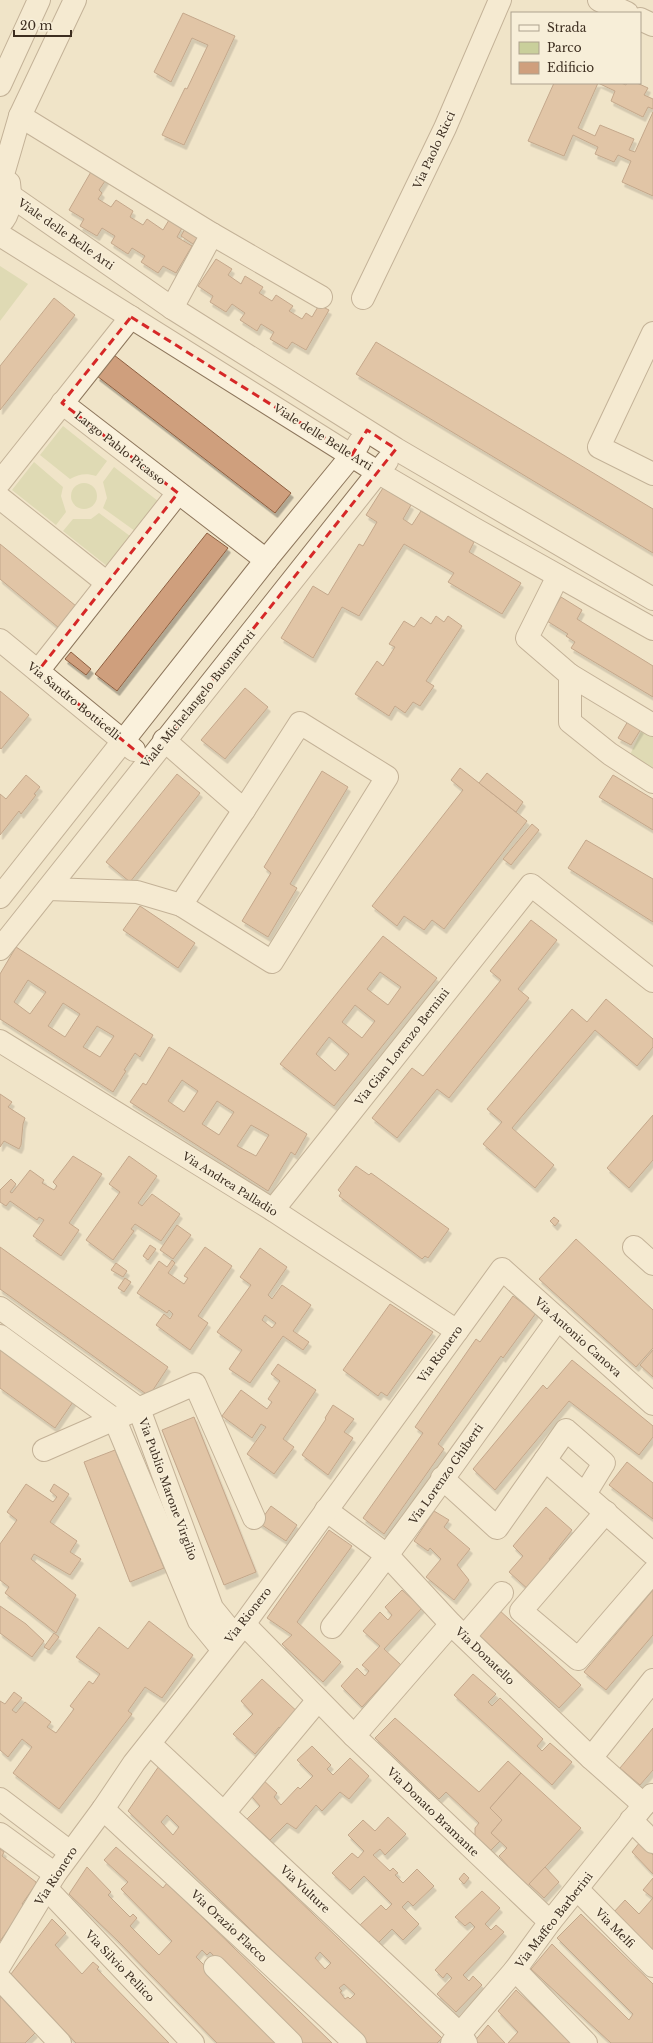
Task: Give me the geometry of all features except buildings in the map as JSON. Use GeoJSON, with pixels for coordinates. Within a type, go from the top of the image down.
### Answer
{"type":"FeatureCollection","features":[{"type":"Feature","properties":{"kind":"street"},"geometry":{"type":"LineString","coordinates":[[0,85],[39,0]]}},
{"type":"Feature","properties":{"kind":"street"},"geometry":{"type":"LineString","coordinates":[[0,224],[9,210],[11,196],[9,183],[2,169],[20,116],[75,0]]}},
{"type":"Feature","properties":{"kind":"street","name":"Via Paolo Ricci"},"geometry":{"type":"LineString","coordinates":[[363,298],[445,128],[500,0]]}},
{"type":"Feature","properties":{"kind":"street"},"geometry":{"type":"LineString","coordinates":[[599,0],[625,12]]}},
{"type":"Feature","properties":{"kind":"street"},"geometry":{"type":"LineString","coordinates":[[641,19],[653,25]]}},
{"type":"Feature","properties":{"kind":"street"},"geometry":{"type":"LineString","coordinates":[[20,116],[212,234],[321,297]]}},
{"type":"Feature","properties":{"kind":"street","name":"Viale delle Belle Arti"},"geometry":{"type":"LineString","coordinates":[[11,196],[172,308],[396,449],[653,599]]}},
{"type":"Feature","properties":{"kind":"street"},"geometry":{"type":"LineString","coordinates":[[172,308],[212,234]]}},
{"type":"Feature","properties":{"kind":"street","name":"Viale delle Belle Arti"},"geometry":{"type":"LineString","coordinates":[[0,235],[379,473],[653,629]]}},
{"type":"Feature","properties":{"kind":"street"},"geometry":{"type":"LineString","coordinates":[[0,482],[131,317]]}},
{"type":"Feature","properties":{"kind":"street"},"geometry":{"type":"LineString","coordinates":[[653,333],[599,447],[653,474]]}},
{"type":"Feature","properties":{"kind":"street","name":"Largo Pablo Picasso"},"geometry":{"type":"LineString","coordinates":[[62,403],[266,560]]}},
{"type":"Feature","properties":{"kind":"street"},"geometry":{"type":"LineString","coordinates":[[0,897],[266,560],[352,455],[367,430]]}},
{"type":"Feature","properties":{"kind":"street","name":"Viale Michelangelo Buonarroti"},"geometry":{"type":"LineString","coordinates":[[0,949],[164,740],[379,473],[396,449]]}},
{"type":"Feature","properties":{"kind":"street"},"geometry":{"type":"LineString","coordinates":[[38,671],[178,493]]}},
{"type":"Feature","properties":{"kind":"street"},"geometry":{"type":"LineString","coordinates":[[0,498],[107,583]]}},
{"type":"Feature","properties":{"kind":"street"},"geometry":{"type":"LineString","coordinates":[[558,576],[527,638],[570,675],[653,725]]}},
{"type":"Feature","properties":{"kind":"street","name":"Via Sandro Botticelli"},"geometry":{"type":"LineString","coordinates":[[0,640],[148,761]]}},
{"type":"Feature","properties":{"kind":"street"},"geometry":{"type":"LineString","coordinates":[[570,675],[570,722],[610,754],[653,782]]}},
{"type":"Feature","properties":{"kind":"street"},"geometry":{"type":"LineString","coordinates":[[48,889],[137,892],[180,905],[272,962],[388,776],[300,723],[180,905]]}},
{"type":"Feature","properties":{"kind":"street"},"geometry":{"type":"LineString","coordinates":[[164,740],[244,810]]}},
{"type":"Feature","properties":{"kind":"street","name":"Via Gian Lorenzo Bernini"},"geometry":{"type":"LineString","coordinates":[[273,1210],[530,885],[653,981]]}},
{"type":"Feature","properties":{"kind":"street","name":"Via Andrea Palladio"},"geometry":{"type":"LineString","coordinates":[[0,1041],[273,1210],[457,1332]]}},
{"type":"Feature","properties":{"kind":"street"},"geometry":{"type":"LineString","coordinates":[[634,1247],[653,1264]]}},
{"type":"Feature","properties":{"kind":"street","name":"Via Rionero"},"geometry":{"type":"LineString","coordinates":[[0,1965],[70,1852],[103,1809],[134,1763],[233,1636],[502,1269]]}},
{"type":"Feature","properties":{"kind":"street","name":"Via Antonio Canova"},"geometry":{"type":"LineString","coordinates":[[502,1269],[653,1404]]}},
{"type":"Feature","properties":{"kind":"street","name":"Via Publio Marone Virgilio"},"geometry":{"type":"LineString","coordinates":[[0,1308],[139,1409],[212,1608],[233,1636]]}},
{"type":"Feature","properties":{"kind":"street","name":"Via Lorenzo Ghiberti"},"geometry":{"type":"LineString","coordinates":[[332,1627],[388,1556],[442,1478],[558,1319]]}},
{"type":"Feature","properties":{"kind":"street"},"geometry":{"type":"LineString","coordinates":[[0,1336],[115,1420]]}},
{"type":"Feature","properties":{"kind":"street"},"geometry":{"type":"LineString","coordinates":[[44,1450],[195,1384],[254,1518]]}},
{"type":"Feature","properties":{"kind":"street","name":"Via Publio Marone Virgilio"},"geometry":{"type":"LineString","coordinates":[[115,1420],[199,1622],[233,1636]]}},
{"type":"Feature","properties":{"kind":"street"},"geometry":{"type":"LineString","coordinates":[[442,1478],[497,1528],[566,1430],[604,1463],[585,1494]]}},
{"type":"Feature","properties":{"kind":"street"},"geometry":{"type":"LineString","coordinates":[[545,1460],[653,1554]]}},
{"type":"Feature","properties":{"kind":"street","name":"Via Donatello"},"geometry":{"type":"LineString","coordinates":[[326,1510],[388,1556],[458,1630],[643,1806],[653,1842]]}},
{"type":"Feature","properties":{"kind":"street"},"geometry":{"type":"LineString","coordinates":[[606,1512],[521,1611],[578,1659],[653,1572]]}},
{"type":"Feature","properties":{"kind":"street"},"geometry":{"type":"LineString","coordinates":[[354,1736],[458,1630],[502,1593]]}},
{"type":"Feature","properties":{"kind":"street","name":"Via Donato Bramante"},"geometry":{"type":"LineString","coordinates":[[233,1636],[318,1700],[550,1922]]}},
{"type":"Feature","properties":{"kind":"street"},"geometry":{"type":"LineString","coordinates":[[591,1758],[653,1680]]}},
{"type":"Feature","properties":{"kind":"street"},"geometry":{"type":"LineString","coordinates":[[224,1813],[318,1700]]}},
{"type":"Feature","properties":{"kind":"street","name":"Via Vulture"},"geometry":{"type":"LineString","coordinates":[[150,1744],[224,1813],[459,2040]]}},
{"type":"Feature","properties":{"kind":"street"},"geometry":{"type":"LineString","coordinates":[[0,1798],[70,1852]]}},
{"type":"Feature","properties":{"kind":"street","name":"Via Maffeo Barberini"},"geometry":{"type":"LineString","coordinates":[[459,2040],[550,1922],[643,1806]]}},
{"type":"Feature","properties":{"kind":"street","name":"Via Orazio Flacco"},"geometry":{"type":"LineString","coordinates":[[103,1809],[355,2043]]}},
{"type":"Feature","properties":{"kind":"street","name":"Via Silvio Pellico"},"geometry":{"type":"LineString","coordinates":[[0,1834],[51,1882],[193,2043]]}},
{"type":"Feature","properties":{"kind":"street","name":"Via Melfi"},"geometry":{"type":"LineString","coordinates":[[577,1889],[653,1966]]}},
{"type":"Feature","properties":{"kind":"street"},"geometry":{"type":"LineString","coordinates":[[215,1967],[291,2043]]}},
{"type":"Feature","properties":{"kind":"street"},"geometry":{"type":"LineString","coordinates":[[514,1970],[586,2043]]}},
{"type":"Feature","properties":{"kind":"street"},"geometry":{"type":"LineString","coordinates":[[0,1979],[60,2043]]}},
{"type":"Feature","properties":{"kind":"highlighted area"},"geometry":{"type":"Polygon","coordinates":[[[131,317],[352,455],[367,430],[396,449],[148,761],[38,671],[178,493],[62,403],[131,317]]]}},
{"type":"Feature","properties":{"kind":"green space"},"geometry":{"type":"Polygon","coordinates":[[[0,266],[28,284],[0,321],[0,266]]]}},
{"type":"Feature","properties":{"kind":"green space"},"geometry":{"type":"Polygon","coordinates":[[[63,426],[107,461],[96,476],[83,474],[70,479],[40,455],[63,426]]]}},
{"type":"Feature","properties":{"kind":"green space"},"geometry":{"type":"Polygon","coordinates":[[[34,462],[63,487],[61,496],[66,512],[56,525],[12,490],[34,462]]]}},
{"type":"Feature","properties":{"kind":"green space"},"geometry":{"type":"Polygon","coordinates":[[[114,467],[158,501],[135,531],[103,508],[107,498],[103,482],[114,467]]]}},
{"type":"Feature","properties":{"kind":"green space"},"geometry":{"type":"Polygon","coordinates":[[[84,483],[93,487],[97,496],[93,505],[84,509],[75,505],[71,496],[75,487],[84,483]]]}},
{"type":"Feature","properties":{"kind":"green space"},"geometry":{"type":"Polygon","coordinates":[[[99,513],[130,536],[107,566],[63,531],[73,519],[91,519],[99,513]]]}},
{"type":"Feature","properties":{"kind":"green space"},"geometry":{"type":"Polygon","coordinates":[[[643,727],[653,733],[653,775],[628,759],[643,727]]]}}]}
